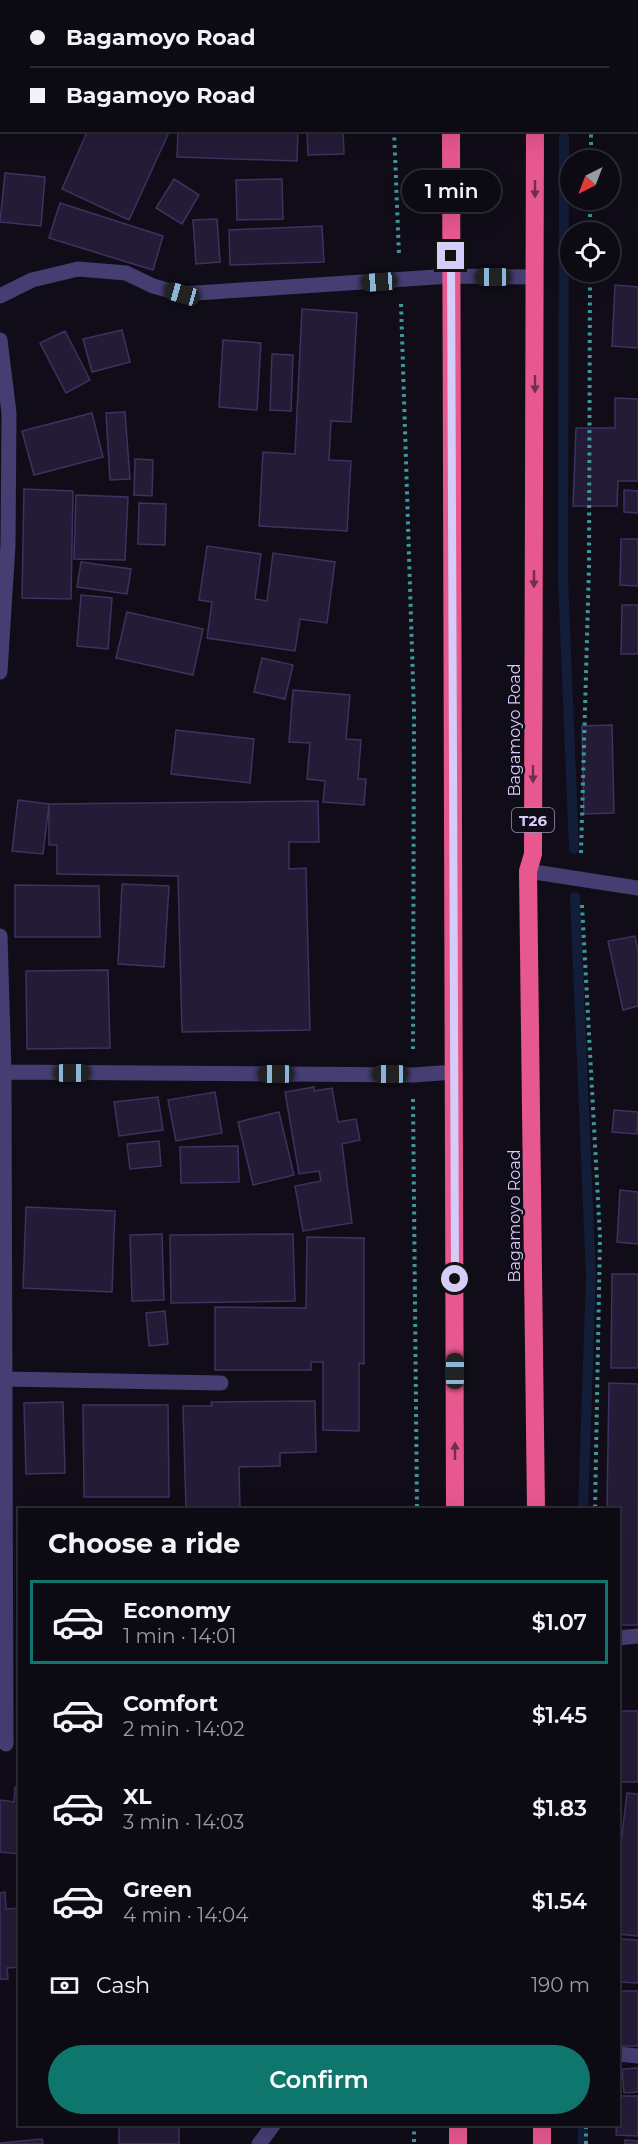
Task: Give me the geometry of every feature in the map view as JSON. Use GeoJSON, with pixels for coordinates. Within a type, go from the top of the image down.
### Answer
{"type":"FeatureCollection","features":[{"type":"Feature","properties":{"kind":"highway"},"geometry":{"type":"LineString","coordinates":[[451,132],[455,1508]]}},
{"type":"Feature","properties":{"kind":"highway","name":"Bagamoyo Road"},"geometry":{"type":"LineString","coordinates":[[535,132],[533,854],[528,871],[536,1508]]}},
{"type":"Feature","properties":{"kind":"highway"},"geometry":{"type":"LineString","coordinates":[[458,2126],[458,2144]]}},
{"type":"Feature","properties":{"kind":"highway"},"geometry":{"type":"LineString","coordinates":[[542,2126],[542,2144]]}},
{"type":"Feature","properties":{"kind":"street"},"geometry":{"type":"LineString","coordinates":[[0,296],[32,280],[78,269],[126,273],[153,286],[182,294],[451,276],[535,277]]}},
{"type":"Feature","properties":{"kind":"street"},"geometry":{"type":"LineString","coordinates":[[0,340],[9,435],[8,545],[0,672]]}},
{"type":"Feature","properties":{"kind":"street"},"geometry":{"type":"LineString","coordinates":[[528,871],[638,888]]}},
{"type":"Feature","properties":{"kind":"street"},"geometry":{"type":"LineString","coordinates":[[0,936],[4,1072],[8,1744]]}},
{"type":"Feature","properties":{"kind":"street"},"geometry":{"type":"LineString","coordinates":[[4,1072],[413,1075],[454,1072]]}},
{"type":"Feature","properties":{"kind":"street"},"geometry":{"type":"LineString","coordinates":[[5,1379],[221,1383]]}},
{"type":"Feature","properties":{"kind":"street"},"geometry":{"type":"LineString","coordinates":[[620,1638],[638,1636]]}},
{"type":"Feature","properties":{"kind":"street"},"geometry":{"type":"LineString","coordinates":[[620,2054],[638,2056]]}},
{"type":"Feature","properties":{"kind":"street"},"geometry":{"type":"LineString","coordinates":[[259,2144],[272,2126]]}},
{"type":"Feature","properties":{"kind":"path"},"geometry":{"type":"LineString","coordinates":[[394,132],[414,712],[413,1075],[417,1508]]}},
{"type":"Feature","properties":{"kind":"path"},"geometry":{"type":"LineString","coordinates":[[591,132],[591,150]]}},
{"type":"Feature","properties":{"kind":"path"},"geometry":{"type":"LineString","coordinates":[[414,2126],[414,2144]]}},
{"type":"Feature","properties":{"kind":"path"},"geometry":{"type":"LineString","coordinates":[[586,2126],[586,2144]]}},
{"type":"Feature","properties":{"kind":"building"},"geometry":{"type":"Polygon","coordinates":[[[87,132],[169,132],[129,220],[62,189],[87,132]]]}},
{"type":"Feature","properties":{"kind":"building"},"geometry":{"type":"Polygon","coordinates":[[[178,132],[298,132],[297,161],[177,157],[178,132]]]}},
{"type":"Feature","properties":{"kind":"building"},"geometry":{"type":"Polygon","coordinates":[[[307,132],[343,132],[344,154],[308,155],[307,132]]]}},
{"type":"Feature","properties":{"kind":"building"},"geometry":{"type":"Polygon","coordinates":[[[5,173],[45,177],[41,226],[0,222],[5,173]]]}},
{"type":"Feature","properties":{"kind":"building"},"geometry":{"type":"Polygon","coordinates":[[[174,179],[199,195],[182,224],[156,208],[174,179]]]}},
{"type":"Feature","properties":{"kind":"building"},"geometry":{"type":"Polygon","coordinates":[[[282,179],[283,219],[237,220],[236,180],[282,179]]]}},
{"type":"Feature","properties":{"kind":"building"},"geometry":{"type":"Polygon","coordinates":[[[60,203],[163,236],[153,270],[49,238],[60,203]]]}},
{"type":"Feature","properties":{"kind":"building"},"geometry":{"type":"Polygon","coordinates":[[[217,219],[220,262],[196,264],[193,220],[217,219]]]}},
{"type":"Feature","properties":{"kind":"building"},"geometry":{"type":"Polygon","coordinates":[[[322,226],[324,262],[230,265],[229,230],[322,226]]]}},
{"type":"Feature","properties":{"kind":"building"},"geometry":{"type":"Polygon","coordinates":[[[615,285],[638,287],[638,348],[612,346],[615,285]]]}},
{"type":"Feature","properties":{"kind":"building"},"geometry":{"type":"Polygon","coordinates":[[[302,309],[357,313],[351,422],[331,421],[329,460],[351,461],[347,531],[259,526],[263,452],[295,454],[302,309]]]}},
{"type":"Feature","properties":{"kind":"building"},"geometry":{"type":"Polygon","coordinates":[[[122,330],[130,362],[92,372],[83,339],[122,330]]]}},
{"type":"Feature","properties":{"kind":"building"},"geometry":{"type":"Polygon","coordinates":[[[65,331],[90,380],[66,393],[40,343],[65,331]]]}},
{"type":"Feature","properties":{"kind":"building"},"geometry":{"type":"Polygon","coordinates":[[[223,340],[261,343],[257,410],[219,407],[223,340]]]}},
{"type":"Feature","properties":{"kind":"building"},"geometry":{"type":"Polygon","coordinates":[[[272,354],[293,355],[291,411],[270,410],[272,354]]]}},
{"type":"Feature","properties":{"kind":"building"},"geometry":{"type":"Polygon","coordinates":[[[615,398],[638,399],[638,481],[618,481],[617,506],[573,506],[576,428],[615,428],[615,398]]]}},
{"type":"Feature","properties":{"kind":"building"},"geometry":{"type":"Polygon","coordinates":[[[125,412],[130,479],[110,480],[106,413],[125,412]]]}},
{"type":"Feature","properties":{"kind":"building"},"geometry":{"type":"Polygon","coordinates":[[[92,413],[103,457],[34,475],[22,431],[92,413]]]}},
{"type":"Feature","properties":{"kind":"building"},"geometry":{"type":"Polygon","coordinates":[[[135,459],[153,460],[152,496],[134,495],[135,459]]]}},
{"type":"Feature","properties":{"kind":"building"},"geometry":{"type":"Polygon","coordinates":[[[24,489],[73,491],[71,599],[22,598],[24,489]]]}},
{"type":"Feature","properties":{"kind":"building"},"geometry":{"type":"Polygon","coordinates":[[[624,490],[638,491],[638,513],[624,512],[624,490]]]}},
{"type":"Feature","properties":{"kind":"building"},"geometry":{"type":"Polygon","coordinates":[[[76,495],[128,497],[125,560],[74,559],[76,495]]]}},
{"type":"Feature","properties":{"kind":"building"},"geometry":{"type":"Polygon","coordinates":[[[139,503],[166,504],[165,545],[138,544],[139,503]]]}},
{"type":"Feature","properties":{"kind":"building"},"geometry":{"type":"Polygon","coordinates":[[[621,539],[638,539],[638,586],[620,585],[621,539]]]}},
{"type":"Feature","properties":{"kind":"building"},"geometry":{"type":"Polygon","coordinates":[[[207,546],[261,554],[255,599],[267,601],[273,553],[335,562],[327,623],[300,619],[295,651],[207,638],[212,602],[199,600],[207,546]]]}},
{"type":"Feature","properties":{"kind":"building"},"geometry":{"type":"Polygon","coordinates":[[[81,562],[131,569],[127,594],[77,587],[81,562]]]}},
{"type":"Feature","properties":{"kind":"building"},"geometry":{"type":"Polygon","coordinates":[[[81,595],[112,598],[108,649],[77,646],[81,595]]]}},
{"type":"Feature","properties":{"kind":"building"},"geometry":{"type":"Polygon","coordinates":[[[622,605],[638,605],[638,654],[621,654],[622,605]]]}},
{"type":"Feature","properties":{"kind":"building"},"geometry":{"type":"Polygon","coordinates":[[[127,612],[203,629],[193,675],[116,658],[127,612]]]}},
{"type":"Feature","properties":{"kind":"building"},"geometry":{"type":"Polygon","coordinates":[[[262,658],[293,665],[285,699],[254,692],[262,658]]]}},
{"type":"Feature","properties":{"kind":"building"},"geometry":{"type":"Polygon","coordinates":[[[293,690],[350,695],[346,739],[361,740],[358,779],[366,779],[364,805],[323,802],[325,781],[307,779],[310,743],[289,742],[293,690]]]}},
{"type":"Feature","properties":{"kind":"building"},"geometry":{"type":"Polygon","coordinates":[[[612,725],[614,813],[584,814],[582,726],[612,725]]]}},
{"type":"Feature","properties":{"kind":"building"},"geometry":{"type":"Polygon","coordinates":[[[176,730],[254,739],[250,783],[171,774],[176,730]]]}},
{"type":"Feature","properties":{"kind":"building"},"geometry":{"type":"Polygon","coordinates":[[[18,800],[49,804],[43,854],[12,851],[18,800]]]}},
{"type":"Feature","properties":{"kind":"building"},"geometry":{"type":"Polygon","coordinates":[[[318,801],[319,842],[289,842],[289,869],[306,868],[310,1030],[182,1032],[178,876],[57,874],[57,845],[49,845],[49,804],[318,801]]]}},
{"type":"Feature","properties":{"kind":"building"},"geometry":{"type":"Polygon","coordinates":[[[122,884],[169,886],[164,967],[118,964],[122,884]]]}},
{"type":"Feature","properties":{"kind":"building"},"geometry":{"type":"Polygon","coordinates":[[[15,885],[99,886],[100,937],[15,937],[15,885]]]}},
{"type":"Feature","properties":{"kind":"building"},"geometry":{"type":"Polygon","coordinates":[[[635,936],[638,952],[638,1006],[623,1010],[608,941],[635,936]]]}},
{"type":"Feature","properties":{"kind":"building"},"geometry":{"type":"Polygon","coordinates":[[[108,970],[110,1048],[27,1049],[26,971],[108,970]]]}},
{"type":"Feature","properties":{"kind":"building"},"geometry":{"type":"Polygon","coordinates":[[[314,1087],[314,1091],[332,1088],[338,1122],[356,1119],[360,1140],[342,1144],[352,1223],[303,1231],[295,1186],[321,1181],[319,1171],[299,1174],[285,1092],[314,1087]]]}},
{"type":"Feature","properties":{"kind":"building"},"geometry":{"type":"Polygon","coordinates":[[[215,1092],[222,1133],[176,1141],[168,1100],[215,1092]]]}},
{"type":"Feature","properties":{"kind":"building"},"geometry":{"type":"Polygon","coordinates":[[[158,1097],[163,1130],[119,1136],[114,1102],[158,1097]]]}},
{"type":"Feature","properties":{"kind":"building"},"geometry":{"type":"Polygon","coordinates":[[[614,1110],[638,1112],[637,1134],[612,1132],[614,1110]]]}},
{"type":"Feature","properties":{"kind":"building"},"geometry":{"type":"Polygon","coordinates":[[[279,1112],[294,1175],[253,1185],[238,1122],[279,1112]]]}},
{"type":"Feature","properties":{"kind":"building"},"geometry":{"type":"Polygon","coordinates":[[[159,1141],[161,1166],[130,1169],[127,1144],[159,1141]]]}},
{"type":"Feature","properties":{"kind":"building"},"geometry":{"type":"Polygon","coordinates":[[[238,1146],[239,1182],[181,1183],[180,1147],[238,1146]]]}},
{"type":"Feature","properties":{"kind":"building"},"geometry":{"type":"Polygon","coordinates":[[[620,1190],[638,1192],[638,1244],[617,1242],[620,1190]]]}},
{"type":"Feature","properties":{"kind":"building"},"geometry":{"type":"Polygon","coordinates":[[[26,1207],[115,1211],[112,1292],[23,1288],[26,1207]]]}},
{"type":"Feature","properties":{"kind":"building"},"geometry":{"type":"Polygon","coordinates":[[[162,1234],[164,1300],[132,1301],[130,1235],[162,1234]]]}},
{"type":"Feature","properties":{"kind":"building"},"geometry":{"type":"Polygon","coordinates":[[[293,1234],[295,1301],[171,1303],[170,1235],[293,1234]]]}},
{"type":"Feature","properties":{"kind":"building"},"geometry":{"type":"Polygon","coordinates":[[[307,1237],[364,1238],[364,1364],[359,1363],[359,1431],[323,1430],[323,1362],[311,1362],[311,1370],[215,1370],[215,1307],[306,1308],[307,1237]]]}},
{"type":"Feature","properties":{"kind":"building"},"geometry":{"type":"Polygon","coordinates":[[[612,1274],[638,1274],[638,1368],[611,1368],[612,1274]]]}},
{"type":"Feature","properties":{"kind":"building"},"geometry":{"type":"Polygon","coordinates":[[[165,1311],[168,1344],[149,1346],[146,1313],[165,1311]]]}},
{"type":"Feature","properties":{"kind":"building"},"geometry":{"type":"Polygon","coordinates":[[[609,1383],[638,1384],[638,1625],[620,1625],[620,1508],[607,1508],[609,1383]]]}},
{"type":"Feature","properties":{"kind":"building"},"geometry":{"type":"Polygon","coordinates":[[[315,1401],[316,1452],[280,1453],[280,1466],[239,1467],[240,1508],[186,1508],[183,1406],[212,1406],[211,1402],[315,1401]]]}},
{"type":"Feature","properties":{"kind":"building"},"geometry":{"type":"Polygon","coordinates":[[[63,1402],[65,1473],[26,1474],[24,1403],[63,1402]]]}},
{"type":"Feature","properties":{"kind":"building"},"geometry":{"type":"Polygon","coordinates":[[[83,1405],[168,1405],[169,1497],[84,1497],[83,1405]]]}},
{"type":"Feature","properties":{"kind":"building"},"geometry":{"type":"Polygon","coordinates":[[[620,1711],[638,1711],[638,1782],[620,1782],[620,1711]]]}},
{"type":"Feature","properties":{"kind":"building"},"geometry":{"type":"Polygon","coordinates":[[[15,1787],[18,1787],[18,1854],[0,1852],[0,1800],[14,1802],[15,1787]]]}},
{"type":"Feature","properties":{"kind":"building"},"geometry":{"type":"Polygon","coordinates":[[[627,1793],[638,1794],[638,1936],[620,1934],[620,1852],[627,1793]]]}},
{"type":"Feature","properties":{"kind":"building"},"geometry":{"type":"Polygon","coordinates":[[[5,1892],[6,1909],[18,1908],[18,1967],[7,1968],[8,1979],[0,1979],[0,1893],[5,1892]]]}},
{"type":"Feature","properties":{"kind":"building"},"geometry":{"type":"Polygon","coordinates":[[[620,1939],[638,1940],[638,1983],[620,1982],[620,1939]]]}},
{"type":"Feature","properties":{"kind":"building"},"geometry":{"type":"Polygon","coordinates":[[[621,1991],[638,1991],[638,2046],[621,2046],[621,1991]]]}},
{"type":"Feature","properties":{"kind":"building"},"geometry":{"type":"Polygon","coordinates":[[[638,2068],[638,2092],[624,2093],[622,2069],[638,2068]]]}},
{"type":"Feature","properties":{"kind":"building"},"geometry":{"type":"Polygon","coordinates":[[[620,2096],[638,2096],[638,2136],[616,2135],[616,2126],[620,2126],[620,2096]]]}},
{"type":"Feature","properties":{"kind":"building"},"geometry":{"type":"Polygon","coordinates":[[[119,2126],[179,2126],[179,2144],[119,2144],[119,2126]]]}},
{"type":"Feature","properties":{"kind":"building"},"geometry":{"type":"Polygon","coordinates":[[[42,2139],[43,2144],[0,2144],[0,2143],[42,2139]]]}},
{"type":"Feature","properties":{"kind":"building"},"geometry":{"type":"Polygon","coordinates":[[[625,2140],[638,2141],[638,2144],[625,2144],[625,2140]]]}},
{"type":"Feature","properties":{"kind":"waterway"},"geometry":{"type":"LineString","coordinates":[[564,132],[563,579],[574,849]]}},
{"type":"Feature","properties":{"kind":"waterway"},"geometry":{"type":"LineString","coordinates":[[575,897],[591,1277],[583,1508]]}},
{"type":"Feature","properties":{"kind":"waterway"},"geometry":{"type":"LineString","coordinates":[[583,2126],[583,2144]]}},
{"type":"Feature","properties":{"kind":"route"},"geometry":{"type":"LineString","coordinates":[[451,256],[455,1279]]}}]}
